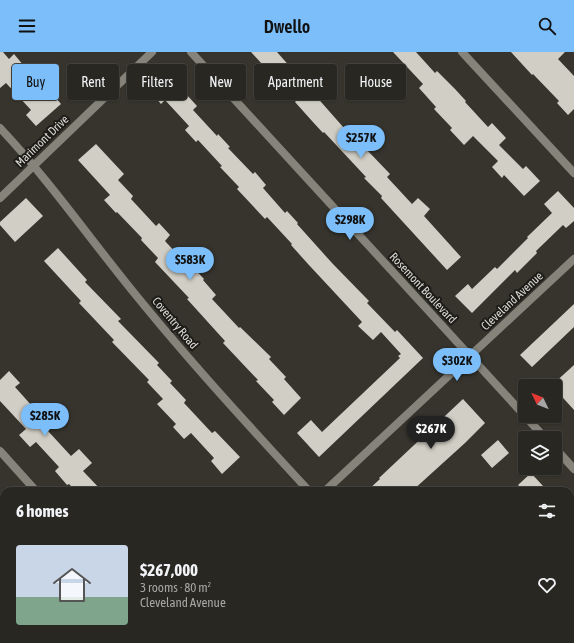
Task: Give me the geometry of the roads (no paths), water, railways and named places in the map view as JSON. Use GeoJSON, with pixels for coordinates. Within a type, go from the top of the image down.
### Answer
{"type":"FeatureCollection","features":[{"type":"Feature","properties":{"kind":"street","name":"Marimont Drive"},"geometry":{"type":"LineString","coordinates":[[0,198],[152,52]]}},
{"type":"Feature","properties":{"kind":"street","name":"Rosemont Boulevard"},"geometry":{"type":"LineString","coordinates":[[191,52],[518,408]]}},
{"type":"Feature","properties":{"kind":"street"},"geometry":{"type":"LineString","coordinates":[[462,52],[574,173]]}},
{"type":"Feature","properties":{"kind":"street","name":"Coventry Road"},"geometry":{"type":"LineString","coordinates":[[0,128],[34,166],[135,294],[204,377],[305,487]]}},
{"type":"Feature","properties":{"kind":"street","name":"Cleveland Avenue"},"geometry":{"type":"LineString","coordinates":[[329,487],[574,258]]}},
{"type":"Feature","properties":{"kind":"street","name":"Rosemont Boulevard"},"geometry":{"type":"LineString","coordinates":[[531,423],[539,431]]}},
{"type":"Feature","properties":{"kind":"street"},"geometry":{"type":"LineString","coordinates":[[0,452],[32,487]]}},
{"type":"Feature","properties":{"kind":"street"},"geometry":{"type":"LineString","coordinates":[[562,456],[574,469]]}}]}
